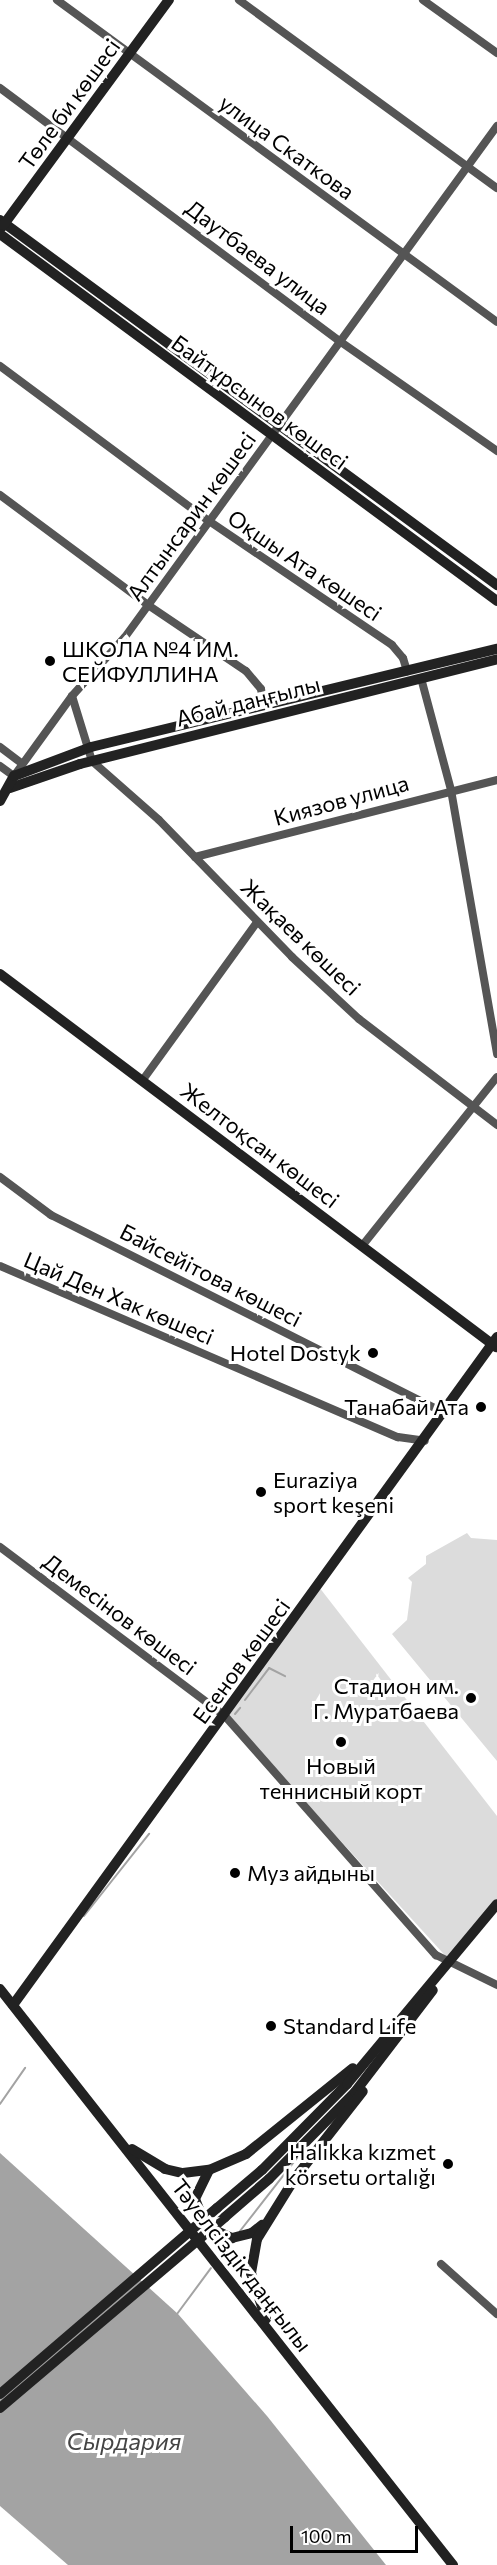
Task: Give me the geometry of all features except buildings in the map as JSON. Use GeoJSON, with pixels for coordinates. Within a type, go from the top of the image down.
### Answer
{"type":"FeatureCollection","features":[{"type":"Feature","properties":{"kind":"street","name":"улица Скаткова"},"geometry":{"type":"LineString","coordinates":[[57,0],[129,55],[497,322]]}},
{"type":"Feature","properties":{"kind":"street","name":"Төле би көшесі"},"geometry":{"type":"LineString","coordinates":[[1,227],[169,0]]}},
{"type":"Feature","properties":{"kind":"street"},"geometry":{"type":"LineString","coordinates":[[239,0],[497,188]]}},
{"type":"Feature","properties":{"kind":"street"},"geometry":{"type":"LineString","coordinates":[[423,0],[497,53]]}},
{"type":"Feature","properties":{"kind":"street","name":"Даутбаева улица"},"geometry":{"type":"LineString","coordinates":[[0,88],[338,340],[497,451]]}},
{"type":"Feature","properties":{"kind":"street","name":"Алтынсарин көшесі"},"geometry":{"type":"LineString","coordinates":[[14,776],[21,762],[72,696],[148,605],[273,435],[338,340],[497,126]]}},
{"type":"Feature","properties":{"kind":"street","name":"Байтұрсынов көшесі"},"geometry":{"type":"LineString","coordinates":[[1,227],[280,425],[497,585]]}},
{"type":"Feature","properties":{"kind":"street","name":"Байтұрсынов көшесі"},"geometry":{"type":"LineString","coordinates":[[1,227],[273,435],[497,601]]}},
{"type":"Feature","properties":{"kind":"street","name":"Оқшы Ата көшесі"},"geometry":{"type":"LineString","coordinates":[[0,366],[209,521],[392,645],[404,658],[407,671]]}},
{"type":"Feature","properties":{"kind":"street"},"geometry":{"type":"LineString","coordinates":[[0,495],[148,605],[246,671],[261,689],[264,706]]}},
{"type":"Feature","properties":{"kind":"street","name":"Абай даңғылы"},"geometry":{"type":"LineString","coordinates":[[14,776],[91,747],[497,650]]}},
{"type":"Feature","properties":{"kind":"street","name":"Абай даңғылы"},"geometry":{"type":"LineString","coordinates":[[10,788],[92,761],[497,659]]}},
{"type":"Feature","properties":{"kind":"street"},"geometry":{"type":"LineString","coordinates":[[421,678],[451,790],[497,1054]]}},
{"type":"Feature","properties":{"kind":"street"},"geometry":{"type":"LineString","coordinates":[[72,696],[91,747],[92,761]]}},
{"type":"Feature","properties":{"kind":"street"},"geometry":{"type":"LineString","coordinates":[[0,747],[21,762]]}},
{"type":"Feature","properties":{"kind":"street","name":"Жақаев көшесі"},"geometry":{"type":"LineString","coordinates":[[92,761],[195,857],[257,922],[359,1019],[497,1125]]}},
{"type":"Feature","properties":{"kind":"street"},"geometry":{"type":"LineString","coordinates":[[0,766],[14,776],[10,788],[0,801]]}},
{"type":"Feature","properties":{"kind":"street","name":"Киязов улица"},"geometry":{"type":"LineString","coordinates":[[195,857],[497,780]]}},
{"type":"Feature","properties":{"kind":"street"},"geometry":{"type":"LineString","coordinates":[[142,1081],[257,922]]}},
{"type":"Feature","properties":{"kind":"street","name":"Желтоқсан көшесі"},"geometry":{"type":"LineString","coordinates":[[0,974],[495,1343]]}},
{"type":"Feature","properties":{"kind":"street"},"geometry":{"type":"LineString","coordinates":[[362,1246],[497,1077]]}},
{"type":"Feature","properties":{"kind":"street","name":"Байсейітова көшесі"},"geometry":{"type":"LineString","coordinates":[[0,1177],[51,1215],[444,1413]]}},
{"type":"Feature","properties":{"kind":"street","name":"Цай Ден Хак көшесі"},"geometry":{"type":"LineString","coordinates":[[0,1266],[398,1437],[424,1441]]}},
{"type":"Feature","properties":{"kind":"street","name":"Есенов көшесі"},"geometry":{"type":"LineString","coordinates":[[13,2006],[495,1343]]}},
{"type":"Feature","properties":{"kind":"street","name":"Демесінов көшесі"},"geometry":{"type":"LineString","coordinates":[[0,1546],[225,1716],[436,1955],[497,1985]]}},
{"type":"Feature","properties":{"kind":"street"},"geometry":{"type":"LineString","coordinates":[[0,2408],[322,2127],[497,1904]]}},
{"type":"Feature","properties":{"kind":"street","name":"Тәуелсіздік даңғылы"},"geometry":{"type":"LineString","coordinates":[[0,1989],[453,2565]]}},
{"type":"Feature","properties":{"kind":"street"},"geometry":{"type":"LineString","coordinates":[[123,2144],[165,2169],[183,2173],[209,2170],[246,2154],[382,2049]]}},
{"type":"Feature","properties":{"kind":"street"},"geometry":{"type":"LineString","coordinates":[[279,2343],[259,2306],[251,2273],[257,2239],[295,2178],[350,2112],[382,2049]]}},
{"type":"Feature","properties":{"kind":"street"},"geometry":{"type":"LineString","coordinates":[[209,2170],[195,2199],[200,2218],[213,2232],[242,2237],[260,2228],[271,2214]]}},
{"type":"Feature","properties":{"kind":"street"},"geometry":{"type":"LineString","coordinates":[[0,2394],[221,2213]]}},
{"type":"Feature","properties":{"kind":"street"},"geometry":{"type":"LineString","coordinates":[[441,2264],[497,2314]]}},
{"type":"Feature","properties":{"kind":"shaded area","name":"Стадион им. Г. Муратбаева"},"geometry":{"type":"Polygon","coordinates":[[[467,1533],[471,1538],[497,1540],[497,1761],[392,1634],[407,1620],[412,1582],[408,1578],[426,1564],[426,1556],[467,1533]]]}},
{"type":"Feature","properties":{"kind":"shaded area"},"geometry":{"type":"Polygon","coordinates":[[[319,1587],[497,1816],[497,1904],[451,1962],[226,1715],[319,1587]]]}},
{"type":"Feature","properties":{"kind":"water","name":"Сырдария"},"geometry":{"type":"Polygon","coordinates":[[[0,2153],[178,2314],[267,2416],[386,2565],[68,2565],[0,2506],[0,2153]]]}},
{"type":"Feature","properties":{"kind":"waterway"},"geometry":{"type":"LineString","coordinates":[[245,1700],[269,1668],[285,1676]]}},
{"type":"Feature","properties":{"kind":"waterway"},"geometry":{"type":"LineString","coordinates":[[235,1714],[240,1708]]}},
{"type":"Feature","properties":{"kind":"waterway"},"geometry":{"type":"LineString","coordinates":[[84,1916],[149,1834]]}},
{"type":"Feature","properties":{"kind":"waterway"},"geometry":{"type":"LineString","coordinates":[[0,2104],[25,2068]]}},
{"type":"Feature","properties":{"kind":"waterway"},"geometry":{"type":"LineString","coordinates":[[240,2231],[297,2158]]}},
{"type":"Feature","properties":{"kind":"waterway"},"geometry":{"type":"LineString","coordinates":[[220,2256],[231,2243]]}},
{"type":"Feature","properties":{"kind":"waterway"},"geometry":{"type":"LineString","coordinates":[[177,2314],[211,2268]]}},
{"type":"Feature","properties":{"kind":"place","name":"ШКОЛА №4 ИМ. СЕЙФУЛЛИНА"},"geometry":{"type":"Point","coordinates":[50,661]}},
{"type":"Feature","properties":{"kind":"place","name":"Hotel Dostyk"},"geometry":{"type":"Point","coordinates":[373,1353]}},
{"type":"Feature","properties":{"kind":"place","name":"Танабай Ата"},"geometry":{"type":"Point","coordinates":[481,1407]}},
{"type":"Feature","properties":{"kind":"place","name":"Euraziya sport keşeni"},"geometry":{"type":"Point","coordinates":[261,1492]}},
{"type":"Feature","properties":{"kind":"place","name":"Стадион им. Г. Муратбаева"},"geometry":{"type":"Point","coordinates":[471,1698]}},
{"type":"Feature","properties":{"kind":"place","name":"Новый теннисный корт"},"geometry":{"type":"Point","coordinates":[341,1742]}},
{"type":"Feature","properties":{"kind":"place","name":"Муз айдыны"},"geometry":{"type":"Point","coordinates":[235,1873]}},
{"type":"Feature","properties":{"kind":"place","name":"Standard Life"},"geometry":{"type":"Point","coordinates":[271,2026]}},
{"type":"Feature","properties":{"kind":"place","name":"Halıkka kızmet körsetu ortalığı"},"geometry":{"type":"Point","coordinates":[448,2164]}}]}
